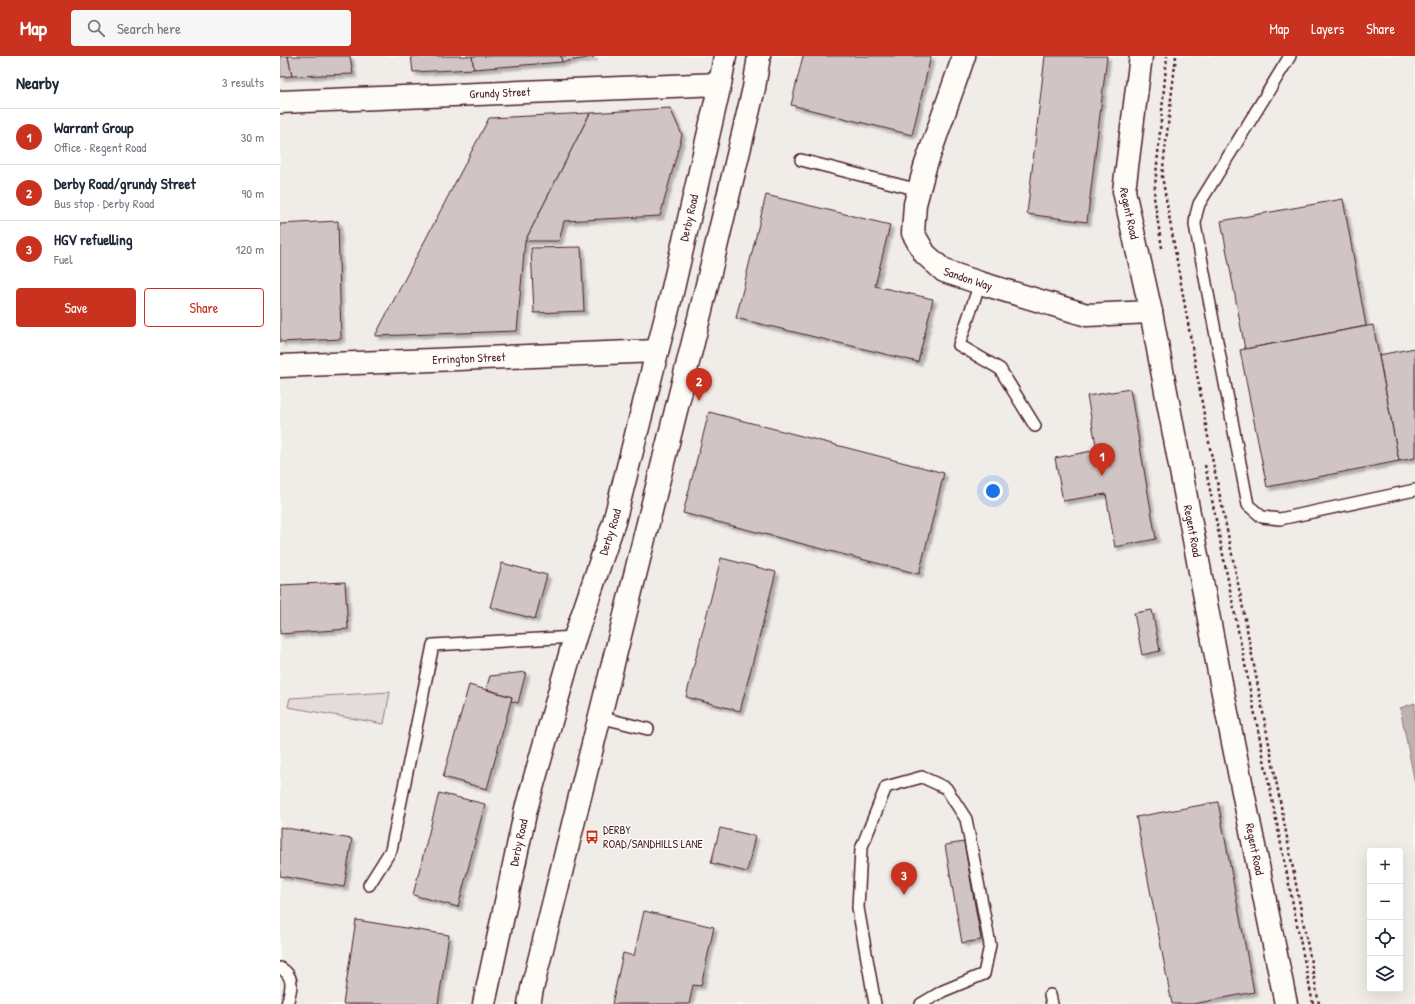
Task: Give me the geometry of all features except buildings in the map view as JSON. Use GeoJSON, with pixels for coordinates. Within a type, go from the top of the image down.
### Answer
{"type":"FeatureCollection","features":[{"type":"Feature","properties":{"kind":"main road","name":"Derby Road"},"geometry":{"type":"LineString","coordinates":[[484,1004],[526,809],[575,637],[614,522],[657,351],[720,84],[725,56]]}},
{"type":"Feature","properties":{"kind":"main road"},"geometry":{"type":"LineString","coordinates":[[529,1004],[703,303],[754,88],[759,56]]}},
{"type":"Feature","properties":{"kind":"main road","name":"Sandon Way"},"geometry":{"type":"LineString","coordinates":[[964,56],[925,167],[915,204],[913,233],[925,254],[944,271],[1087,315],[1151,312]]}},
{"type":"Feature","properties":{"kind":"main road","name":"Regent Road"},"geometry":{"type":"LineString","coordinates":[[1141,56],[1124,191],[1151,312],[1222,688],[1286,1004]]}},
{"type":"Feature","properties":{"kind":"main road","name":"Grundy Street"},"geometry":{"type":"LineString","coordinates":[[280,102],[720,84]]}},
{"type":"Feature","properties":{"kind":"main road","name":"Errington Street"},"geometry":{"type":"LineString","coordinates":[[280,366],[657,351]]}},
{"type":"Feature","properties":{"kind":"lane"},"geometry":{"type":"LineString","coordinates":[[1290,56],[1199,204],[1195,225],[1248,505],[1262,517],[1280,520],[1415,490]]}},
{"type":"Feature","properties":{"kind":"lane"},"geometry":{"type":"LineString","coordinates":[[801,160],[919,190]]}},
{"type":"Feature","properties":{"kind":"lane"},"geometry":{"type":"LineString","coordinates":[[980,283],[959,345],[1000,369],[1034,426]]}},
{"type":"Feature","properties":{"kind":"lane"},"geometry":{"type":"LineString","coordinates":[[369,885],[391,850],[433,645],[575,637]]}},
{"type":"Feature","properties":{"kind":"lane"},"geometry":{"type":"LineString","coordinates":[[600,717],[648,729]]}},
{"type":"Feature","properties":{"kind":"lane"},"geometry":{"type":"LineString","coordinates":[[875,1004],[858,908],[861,849],[886,787],[922,777],[946,788],[966,819],[990,945],[984,974],[943,992],[921,1004]]}},
{"type":"Feature","properties":{"kind":"lane"},"geometry":{"type":"LineString","coordinates":[[280,968],[286,971],[292,983],[288,1004]]}},
{"type":"Feature","properties":{"kind":"path"},"geometry":{"type":"LineString","coordinates":[[1162,248],[1154,197],[1167,56]]}},
{"type":"Feature","properties":{"kind":"path"},"geometry":{"type":"LineString","coordinates":[[1176,56],[1162,176],[1210,448],[1242,598],[1319,1004]]}},
{"type":"Feature","properties":{"kind":"path"},"geometry":{"type":"LineString","coordinates":[[1204,462],[1313,1004]]}},
{"type":"Feature","properties":{"kind":"path"},"geometry":{"type":"LineString","coordinates":[[1302,946],[1308,945]]}},
{"type":"Feature","properties":{"kind":"shaded area"},"geometry":{"type":"Polygon","coordinates":[[[280,56],[1415,56],[1415,1004],[280,1004],[280,56]]]}},
{"type":"Feature","properties":{"kind":"shaded area"},"geometry":{"type":"Polygon","coordinates":[[[390,692],[384,724],[288,707],[290,698],[390,692]]]}},
{"type":"Feature","properties":{"kind":"shaded area"},"geometry":{"type":"Polygon","coordinates":[[[1415,703],[1415,783],[1400,708],[1415,703]]]}},
{"type":"Feature","properties":{"kind":"place","name":"Derby Road/grundy Street"},"geometry":{"type":"Point","coordinates":[699,401]}},
{"type":"Feature","properties":{"kind":"place","name":"Warrant Group"},"geometry":{"type":"Point","coordinates":[1102,476]}},
{"type":"Feature","properties":{"kind":"place","name":"DERBY ROAD/SANDHILLS LANE"},"geometry":{"type":"Point","coordinates":[592,837]}},
{"type":"Feature","properties":{"kind":"place","name":"HGV refuelling"},"geometry":{"type":"Point","coordinates":[904,895]}}]}
